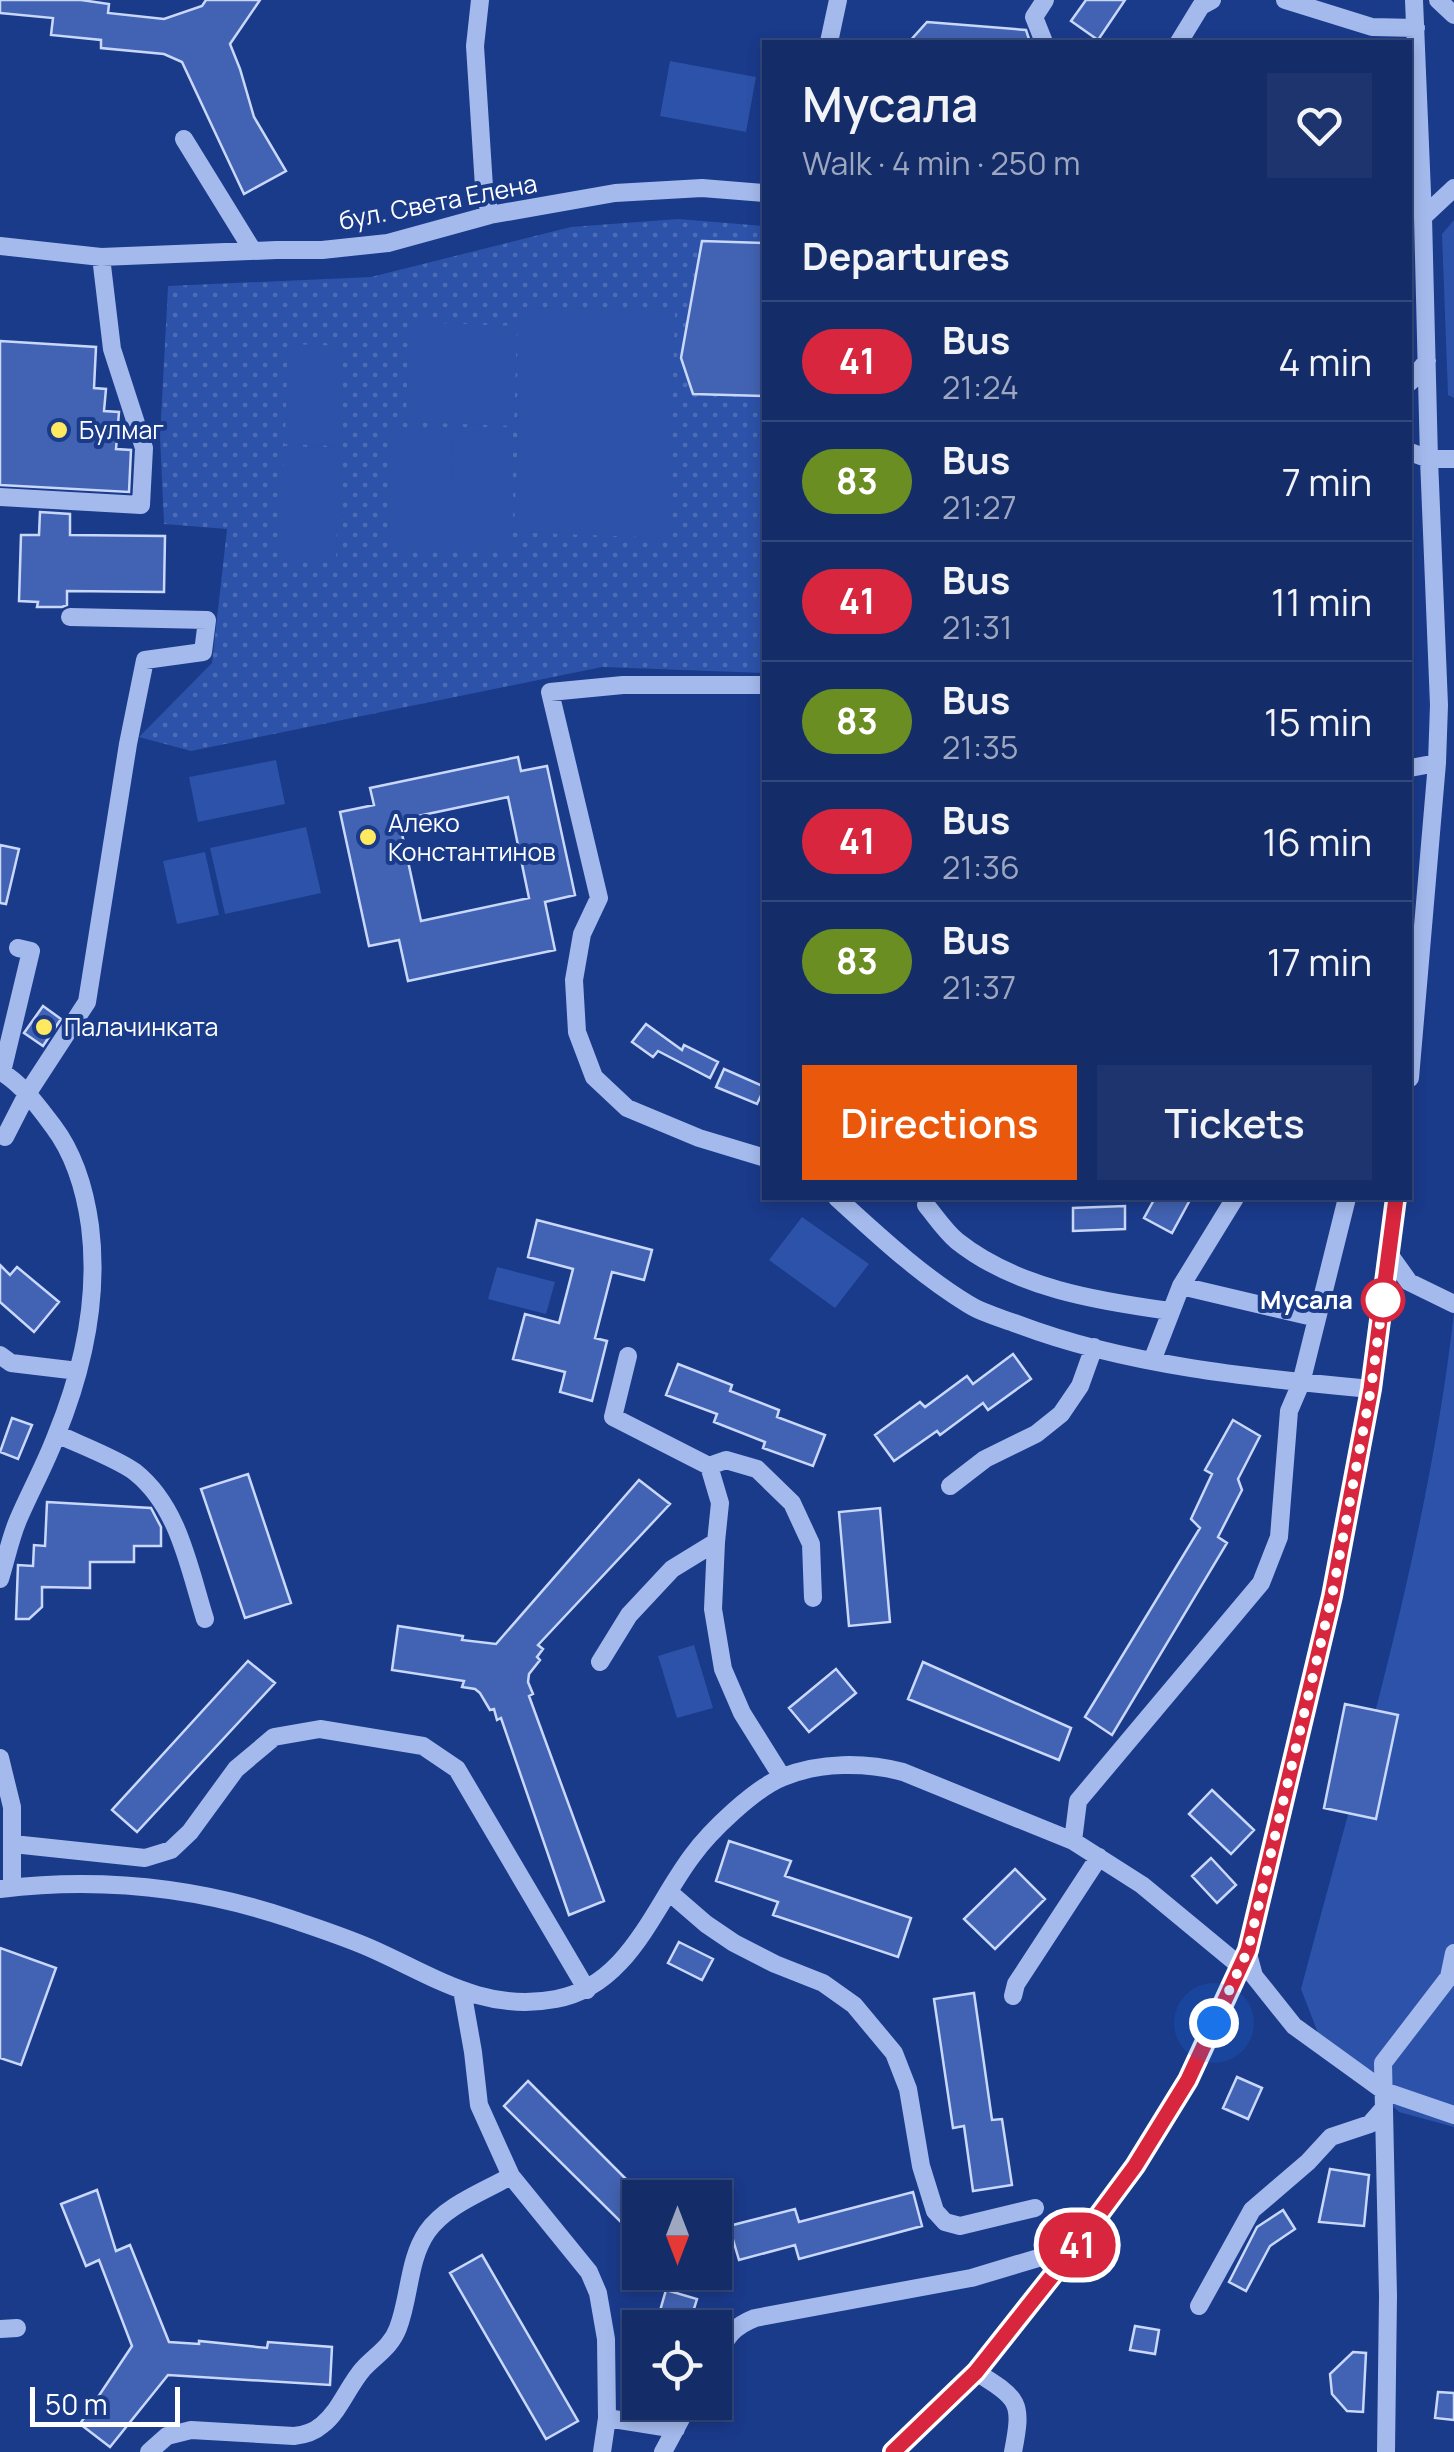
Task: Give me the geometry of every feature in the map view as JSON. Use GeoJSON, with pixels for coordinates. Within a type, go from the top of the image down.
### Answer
{"type":"FeatureCollection","features":[{"type":"Feature","properties":{"kind":"street"},"geometry":{"type":"LineString","coordinates":[[480,0],[474,46],[484,187],[490,215]]}},
{"type":"Feature","properties":{"kind":"street"},"geometry":{"type":"LineString","coordinates":[[829,40],[838,0]]}},
{"type":"Feature","properties":{"kind":"street"},"geometry":{"type":"LineString","coordinates":[[1043,40],[1034,17],[1045,0]]}},
{"type":"Feature","properties":{"kind":"street"},"geometry":{"type":"LineString","coordinates":[[1180,40],[1201,6],[1212,0]]}},
{"type":"Feature","properties":{"kind":"street"},"geometry":{"type":"LineString","coordinates":[[1285,0],[1372,26],[1416,28]]}},
{"type":"Feature","properties":{"kind":"street"},"geometry":{"type":"LineString","coordinates":[[1412,1036],[1418,912],[1446,702],[1429,458],[1414,0]]}},
{"type":"Feature","properties":{"kind":"street"},"geometry":{"type":"LineString","coordinates":[[1438,0],[1454,14]]}},
{"type":"Feature","properties":{"kind":"street"},"geometry":{"type":"LineString","coordinates":[[184,140],[252,251]]}},
{"type":"Feature","properties":{"kind":"street","name":"бул. Света Елена"},"geometry":{"type":"LineString","coordinates":[[0,246],[101,257],[322,250],[388,242],[490,215],[616,193],[702,188],[762,193]]}},
{"type":"Feature","properties":{"kind":"street"},"geometry":{"type":"LineString","coordinates":[[1423,218],[1454,188]]}},
{"type":"Feature","properties":{"kind":"street"},"geometry":{"type":"LineString","coordinates":[[0,497],[141,505],[144,448],[112,349],[101,257]]}},
{"type":"Feature","properties":{"kind":"street"},"geometry":{"type":"LineString","coordinates":[[1412,379],[1427,360]]}},
{"type":"Feature","properties":{"kind":"street"},"geometry":{"type":"LineString","coordinates":[[1412,453],[1454,459]]}},
{"type":"Feature","properties":{"kind":"street"},"geometry":{"type":"LineString","coordinates":[[6,1137],[27,1094],[88,1002],[145,660],[203,652],[207,620],[70,617]]}},
{"type":"Feature","properties":{"kind":"street"},"geometry":{"type":"LineString","coordinates":[[762,685],[622,685],[550,692],[599,898],[582,934],[574,980],[577,1032],[594,1077],[626,1108],[699,1138],[762,1157]]}},
{"type":"Feature","properties":{"kind":"street"},"geometry":{"type":"LineString","coordinates":[[1412,768],[1438,763]]}},
{"type":"Feature","properties":{"kind":"street"},"geometry":{"type":"LineString","coordinates":[[0,1579],[16,1524],[57,1434],[78,1371],[93,1282],[92,1242],[78,1170],[62,1138],[27,1094],[1,1072],[31,951],[18,948]]}},
{"type":"Feature","properties":{"kind":"street"},"geometry":{"type":"LineString","coordinates":[[839,1200],[914,1267],[971,1306],[1050,1337],[1152,1361],[1371,1389]]}},
{"type":"Feature","properties":{"kind":"street"},"geometry":{"type":"LineString","coordinates":[[1152,1361],[1180,1286],[1234,1200]]}},
{"type":"Feature","properties":{"kind":"street"},"geometry":{"type":"LineString","coordinates":[[1072,1841],[1078,1801],[1261,1583],[1279,1537],[1289,1412],[1301,1382],[1346,1200]]}},
{"type":"Feature","properties":{"kind":"street"},"geometry":{"type":"LineString","coordinates":[[893,2452],[976,2372],[1135,2166],[1188,2080],[1244,1958],[1332,1596],[1371,1389],[1396,1200]]}},
{"type":"Feature","properties":{"kind":"street"},"geometry":{"type":"LineString","coordinates":[[926,1206],[955,1239],[998,1268],[1052,1288],[1170,1311]]}},
{"type":"Feature","properties":{"kind":"street"},"geometry":{"type":"LineString","coordinates":[[1389,1254],[1410,1282],[1454,1304]]}},
{"type":"Feature","properties":{"kind":"street"},"geometry":{"type":"LineString","coordinates":[[1180,1286],[1317,1318]]}},
{"type":"Feature","properties":{"kind":"street"},"geometry":{"type":"LineString","coordinates":[[950,1486],[985,1459],[1036,1434],[1061,1414],[1080,1386],[1094,1347]]}},
{"type":"Feature","properties":{"kind":"street"},"geometry":{"type":"LineString","coordinates":[[0,1355],[11,1363],[78,1371]]}},
{"type":"Feature","properties":{"kind":"street"},"geometry":{"type":"LineString","coordinates":[[628,1356],[613,1417],[708,1466],[720,1504],[713,1609],[722,1669],[742,1713],[782,1777]]}},
{"type":"Feature","properties":{"kind":"street"},"geometry":{"type":"LineString","coordinates":[[57,1434],[134,1471],[153,1492],[177,1528],[204,1619]]}},
{"type":"Feature","properties":{"kind":"street"},"geometry":{"type":"LineString","coordinates":[[708,1466],[726,1460],[757,1468],[792,1504],[812,1544],[814,1598]]}},
{"type":"Feature","properties":{"kind":"street"},"geometry":{"type":"LineString","coordinates":[[600,1662],[629,1615],[672,1569],[716,1542]]}},
{"type":"Feature","properties":{"kind":"street"},"geometry":{"type":"LineString","coordinates":[[13,1844],[145,1858],[171,1850],[190,1832],[236,1769],[274,1737],[320,1728],[423,1746],[457,1769],[587,1990]]}},
{"type":"Feature","properties":{"kind":"street"},"geometry":{"type":"LineString","coordinates":[[0,1758],[12,1807],[13,1844],[6,1888],[123,1884],[227,1900],[368,1947],[462,1990],[486,1998],[533,2002],[587,1990],[609,1975],[693,1854],[755,1794],[782,1777],[818,1768],[878,1766],[902,1772],[1072,1841],[1099,1857],[1244,1958],[1294,2026],[1384,2100],[1454,2114]]}},
{"type":"Feature","properties":{"kind":"street"},"geometry":{"type":"LineString","coordinates":[[1013,1996],[1016,1984],[1099,1857]]}},
{"type":"Feature","properties":{"kind":"street"},"geometry":{"type":"LineString","coordinates":[[669,1892],[734,1943],[822,1982],[854,2006],[894,2053],[908,2089],[921,2166],[935,2211],[945,2222],[960,2226],[1035,2208]]}},
{"type":"Feature","properties":{"kind":"street"},"geometry":{"type":"LineString","coordinates":[[1386,2452],[1388,2296],[1383,2062],[1449,1977],[1454,1953]]}},
{"type":"Feature","properties":{"kind":"street"},"geometry":{"type":"LineString","coordinates":[[462,1990],[479,2104],[486,2123],[510,2176],[589,2272],[598,2293],[606,2339],[608,2418],[602,2452]]}},
{"type":"Feature","properties":{"kind":"street"},"geometry":{"type":"LineString","coordinates":[[1200,2306],[1252,2210],[1332,2137],[1370,2124],[1384,2100]]}},
{"type":"Feature","properties":{"kind":"street"},"geometry":{"type":"LineString","coordinates":[[148,2452],[167,2436],[191,2430],[294,2436],[326,2423],[363,2369],[392,2341],[426,2234],[454,2208],[510,2176]]}},
{"type":"Feature","properties":{"kind":"street"},"geometry":{"type":"LineString","coordinates":[[732,2330],[755,2318],[971,2278],[1075,2247]]}},
{"type":"Feature","properties":{"kind":"street"},"geometry":{"type":"LineString","coordinates":[[976,2372],[1010,2394],[1018,2407],[1013,2452]]}},
{"type":"Feature","properties":{"kind":"street"},"geometry":{"type":"LineString","coordinates":[[608,2418],[676,2430]]}},
{"type":"Feature","properties":{"kind":"street"},"geometry":{"type":"LineString","coordinates":[[664,2452],[681,2420]]}},
{"type":"Feature","properties":{"kind":"shaded area"},"geometry":{"type":"Polygon","coordinates":[[[670,61],[756,77],[746,132],[660,116],[670,61]]]}},
{"type":"Feature","properties":{"kind":"shaded area"},"geometry":{"type":"Polygon","coordinates":[[[678,219],[762,226],[762,673],[602,667],[191,751],[139,737],[212,663],[227,529],[164,524],[160,437],[168,286],[371,277],[571,227],[678,219]]]}},
{"type":"Feature","properties":{"kind":"shaded area"},"geometry":{"type":"Polygon","coordinates":[[[1454,220],[1454,398],[1448,395],[1442,234],[1454,220]]]}},
{"type":"Feature","properties":{"kind":"shaded area"},"geometry":{"type":"Polygon","coordinates":[[[523,307],[675,312],[667,538],[514,532],[523,307]]]}},
{"type":"Feature","properties":{"kind":"shaded area"},"geometry":{"type":"Polygon","coordinates":[[[409,322],[517,326],[514,426],[406,422],[409,322]]]}},
{"type":"Feature","properties":{"kind":"shaded area"},"geometry":{"type":"Polygon","coordinates":[[[288,344],[341,346],[338,446],[285,444],[288,344]]]}},
{"type":"Feature","properties":{"kind":"shaded area"},"geometry":{"type":"Polygon","coordinates":[[[391,429],[451,430],[449,541],[453,431],[513,432],[510,551],[388,548],[391,429]]]}},
{"type":"Feature","properties":{"kind":"shaded area"},"geometry":{"type":"Polygon","coordinates":[[[284,446],[339,448],[336,559],[280,557],[284,446]]]}},
{"type":"Feature","properties":{"kind":"shaded area"},"geometry":{"type":"Polygon","coordinates":[[[276,760],[285,804],[198,822],[189,777],[276,760]]]}},
{"type":"Feature","properties":{"kind":"shaded area"},"geometry":{"type":"Polygon","coordinates":[[[306,827],[321,893],[225,914],[210,848],[306,827]]]}},
{"type":"Feature","properties":{"kind":"shaded area"},"geometry":{"type":"Polygon","coordinates":[[[205,852],[219,915],[177,924],[163,861],[205,852]]]}},
{"type":"Feature","properties":{"kind":"shaded area"},"geometry":{"type":"Polygon","coordinates":[[[802,1217],[869,1264],[835,1308],[769,1260],[802,1217]]]}},
{"type":"Feature","properties":{"kind":"shaded area"},"geometry":{"type":"Polygon","coordinates":[[[497,1267],[555,1282],[546,1314],[488,1299],[497,1267]]]}},
{"type":"Feature","properties":{"kind":"shaded area"},"geometry":{"type":"Polygon","coordinates":[[[1454,1312],[1454,2127],[1399,2112],[1321,2041],[1301,1989],[1410,1569],[1454,1312]]]}},
{"type":"Feature","properties":{"kind":"shaded area"},"geometry":{"type":"Polygon","coordinates":[[[694,1645],[713,1708],[677,1718],[658,1656],[694,1645]]]}},
{"type":"Feature","properties":{"kind":"building"},"geometry":{"type":"Polygon","coordinates":[[[0,0],[81,0],[109,4],[108,13],[164,19],[202,6],[206,0],[260,0],[230,44],[254,117],[286,171],[244,194],[182,62],[164,54],[101,48],[101,40],[51,35],[53,18],[0,13],[0,0]]]}},
{"type":"Feature","properties":{"kind":"building"},"geometry":{"type":"Polygon","coordinates":[[[1086,0],[1125,0],[1098,40],[1071,21],[1086,0]]]}},
{"type":"Feature","properties":{"kind":"building"},"geometry":{"type":"Polygon","coordinates":[[[927,22],[1026,30],[1029,40],[911,40],[927,22]]]}},
{"type":"Feature","properties":{"kind":"building"},"geometry":{"type":"Polygon","coordinates":[[[702,241],[762,243],[762,396],[693,394],[681,358],[702,241]]]}},
{"type":"Feature","properties":{"kind":"building","name":"Булмаг"},"geometry":{"type":"Polygon","coordinates":[[[0,341],[96,347],[94,388],[106,389],[104,411],[119,412],[116,449],[131,450],[129,492],[0,485],[0,341]]]}},
{"type":"Feature","properties":{"kind":"building"},"geometry":{"type":"Polygon","coordinates":[[[40,512],[70,514],[70,535],[165,536],[164,592],[67,591],[67,605],[62,607],[37,607],[38,602],[19,601],[21,535],[39,535],[40,512]]]}},
{"type":"Feature","properties":{"kind":"building"},"geometry":{"type":"Polygon","coordinates":[[[518,757],[521,771],[547,766],[575,895],[545,902],[555,950],[408,981],[399,940],[369,946],[340,812],[374,805],[370,788],[518,757]],[[508,797],[399,820],[421,921],[529,898],[508,797]]]}},
{"type":"Feature","properties":{"kind":"building"},"geometry":{"type":"Polygon","coordinates":[[[0,845],[19,849],[6,904],[0,903],[0,845]]]}},
{"type":"Feature","properties":{"kind":"building","name":"Палачинката"},"geometry":{"type":"Polygon","coordinates":[[[43,1006],[61,1019],[43,1046],[24,1033],[43,1006]]]}},
{"type":"Feature","properties":{"kind":"building"},"geometry":{"type":"Polygon","coordinates":[[[646,1024],[682,1050],[684,1045],[718,1062],[710,1078],[658,1051],[653,1057],[632,1042],[646,1024]]]}},
{"type":"Feature","properties":{"kind":"building"},"geometry":{"type":"Polygon","coordinates":[[[724,1069],[762,1086],[762,1093],[757,1104],[716,1087],[724,1069]]]}},
{"type":"Feature","properties":{"kind":"building"},"geometry":{"type":"Polygon","coordinates":[[[1154,1200],[1190,1200],[1172,1233],[1144,1218],[1154,1200]]]}},
{"type":"Feature","properties":{"kind":"building"},"geometry":{"type":"Polygon","coordinates":[[[1125,1206],[1125,1229],[1073,1231],[1073,1208],[1125,1206]]]}},
{"type":"Feature","properties":{"kind":"building"},"geometry":{"type":"Polygon","coordinates":[[[537,1220],[652,1250],[644,1280],[612,1272],[595,1338],[607,1341],[592,1401],[560,1392],[565,1372],[513,1359],[525,1314],[559,1323],[573,1269],[528,1257],[537,1220]]]}},
{"type":"Feature","properties":{"kind":"building"},"geometry":{"type":"Polygon","coordinates":[[[0,1265],[10,1275],[17,1267],[59,1302],[34,1332],[0,1302],[0,1265]]]}},
{"type":"Feature","properties":{"kind":"building"},"geometry":{"type":"Polygon","coordinates":[[[1013,1354],[1031,1379],[988,1410],[983,1403],[940,1435],[937,1431],[894,1461],[875,1435],[920,1402],[925,1407],[967,1376],[973,1384],[1013,1354]]]}},
{"type":"Feature","properties":{"kind":"building"},"geometry":{"type":"Polygon","coordinates":[[[678,1364],[732,1385],[730,1391],[779,1410],[777,1417],[825,1435],[813,1466],[763,1448],[765,1442],[714,1422],[717,1414],[666,1395],[678,1364]]]}},
{"type":"Feature","properties":{"kind":"building"},"geometry":{"type":"Polygon","coordinates":[[[12,1418],[32,1425],[18,1459],[0,1452],[12,1418]]]}},
{"type":"Feature","properties":{"kind":"building"},"geometry":{"type":"Polygon","coordinates":[[[1233,1420],[1260,1436],[1238,1479],[1242,1490],[1218,1537],[1227,1543],[1112,1735],[1085,1717],[1200,1528],[1191,1519],[1212,1474],[1205,1470],[1233,1420]]]}},
{"type":"Feature","properties":{"kind":"building"},"geometry":{"type":"Polygon","coordinates":[[[248,1474],[291,1603],[245,1618],[201,1489],[248,1474]]]}},
{"type":"Feature","properties":{"kind":"building"},"geometry":{"type":"Polygon","coordinates":[[[639,1480],[670,1504],[538,1645],[543,1649],[537,1657],[540,1660],[529,1674],[533,1694],[529,1696],[604,1901],[569,1915],[501,1718],[497,1720],[494,1709],[490,1710],[475,1689],[462,1687],[464,1681],[392,1670],[398,1626],[496,1644],[639,1480]]]}},
{"type":"Feature","properties":{"kind":"building"},"geometry":{"type":"Polygon","coordinates":[[[47,1502],[151,1508],[161,1527],[161,1546],[134,1546],[134,1562],[90,1562],[90,1588],[42,1587],[42,1607],[29,1619],[16,1619],[18,1565],[33,1566],[34,1545],[45,1546],[47,1502]]]}},
{"type":"Feature","properties":{"kind":"building"},"geometry":{"type":"Polygon","coordinates":[[[880,1508],[890,1622],[849,1626],[839,1512],[880,1508]]]}},
{"type":"Feature","properties":{"kind":"building"},"geometry":{"type":"Polygon","coordinates":[[[248,1661],[275,1683],[137,1832],[112,1810],[248,1661]]]}},
{"type":"Feature","properties":{"kind":"building"},"geometry":{"type":"Polygon","coordinates":[[[923,1662],[1071,1728],[1059,1760],[908,1699],[923,1662]]]}},
{"type":"Feature","properties":{"kind":"building"},"geometry":{"type":"Polygon","coordinates":[[[836,1669],[856,1693],[809,1732],[789,1708],[836,1669]]]}},
{"type":"Feature","properties":{"kind":"building"},"geometry":{"type":"Polygon","coordinates":[[[1345,1704],[1398,1715],[1376,1819],[1324,1808],[1345,1704]]]}},
{"type":"Feature","properties":{"kind":"building"},"geometry":{"type":"Polygon","coordinates":[[[1212,1790],[1254,1830],[1231,1854],[1189,1814],[1212,1790]]]}},
{"type":"Feature","properties":{"kind":"building"},"geometry":{"type":"Polygon","coordinates":[[[729,1841],[791,1861],[785,1876],[911,1918],[898,1957],[773,1915],[778,1902],[716,1881],[729,1841]]]}},
{"type":"Feature","properties":{"kind":"building"},"geometry":{"type":"Polygon","coordinates":[[[1211,1858],[1236,1885],[1217,1903],[1192,1876],[1211,1858]]]}},
{"type":"Feature","properties":{"kind":"building"},"geometry":{"type":"Polygon","coordinates":[[[1015,1869],[1045,1899],[995,1949],[964,1919],[1015,1869]]]}},
{"type":"Feature","properties":{"kind":"building"},"geometry":{"type":"Polygon","coordinates":[[[679,1942],[713,1959],[702,1980],[668,1963],[679,1942]]]}},
{"type":"Feature","properties":{"kind":"building"},"geometry":{"type":"Polygon","coordinates":[[[0,1948],[56,1968],[21,2065],[0,2058],[0,1948]]]}},
{"type":"Feature","properties":{"kind":"building"},"geometry":{"type":"Polygon","coordinates":[[[974,1993],[992,2120],[1002,2119],[1012,2185],[973,2191],[964,2126],[953,2128],[934,1999],[974,1993]]]}},
{"type":"Feature","properties":{"kind":"building"},"geometry":{"type":"Polygon","coordinates":[[[1237,2077],[1262,2088],[1248,2119],[1223,2108],[1237,2077]]]}},
{"type":"Feature","properties":{"kind":"building"},"geometry":{"type":"Polygon","coordinates":[[[528,2081],[627,2180],[622,2180],[622,2223],[504,2106],[528,2081]]]}},
{"type":"Feature","properties":{"kind":"building"},"geometry":{"type":"Polygon","coordinates":[[[1330,2169],[1369,2175],[1364,2226],[1319,2222],[1330,2169]]]}},
{"type":"Feature","properties":{"kind":"building"},"geometry":{"type":"Polygon","coordinates":[[[97,2190],[116,2251],[130,2245],[169,2342],[267,2348],[268,2342],[332,2347],[330,2385],[168,2375],[110,2447],[80,2424],[132,2346],[99,2260],[86,2266],[61,2204],[97,2190]]]}},
{"type":"Feature","properties":{"kind":"building"},"geometry":{"type":"Polygon","coordinates":[[[913,2192],[922,2226],[799,2259],[795,2245],[739,2260],[732,2225],[795,2209],[799,2222],[913,2192]]]}},
{"type":"Feature","properties":{"kind":"building"},"geometry":{"type":"Polygon","coordinates":[[[1283,2210],[1295,2229],[1270,2246],[1246,2291],[1229,2282],[1257,2227],[1283,2210]]]}},
{"type":"Feature","properties":{"kind":"building"},"geometry":{"type":"Polygon","coordinates":[[[482,2255],[578,2421],[546,2439],[450,2273],[482,2255]]]}},
{"type":"Feature","properties":{"kind":"building"},"geometry":{"type":"Polygon","coordinates":[[[666,2290],[697,2299],[694,2310],[660,2310],[666,2290]]]}},
{"type":"Feature","properties":{"kind":"building"},"geometry":{"type":"Polygon","coordinates":[[[1135,2326],[1159,2330],[1155,2354],[1130,2350],[1135,2326]]]}},
{"type":"Feature","properties":{"kind":"building"},"geometry":{"type":"Polygon","coordinates":[[[1353,2352],[1366,2353],[1363,2412],[1347,2411],[1332,2394],[1330,2374],[1353,2352]]]}},
{"type":"Feature","properties":{"kind":"building"},"geometry":{"type":"Polygon","coordinates":[[[1438,2392],[1454,2393],[1454,2420],[1435,2418],[1438,2392]]]}},
{"type":"Feature","properties":{"kind":"bus line","name":"41"},"geometry":{"type":"LineString","coordinates":[[893,2452],[976,2372],[1135,2166],[1188,2080],[1248,1950],[1332,1596],[1371,1389],[1396,1200]]}},
{"type":"Feature","properties":{"kind":"place","name":"Булмаг"},"geometry":{"type":"Point","coordinates":[59,430]}},
{"type":"Feature","properties":{"kind":"place","name":"Алеко Константинов"},"geometry":{"type":"Point","coordinates":[368,837]}},
{"type":"Feature","properties":{"kind":"place","name":"Палачинката"},"geometry":{"type":"Point","coordinates":[44,1027]}},
{"type":"Feature","properties":{"kind":"place","name":"Мусала"},"geometry":{"type":"Point","coordinates":[1383,1300]}},
{"type":"Feature","properties":{"kind":"route"},"geometry":{"type":"LineString","coordinates":[[1214,2023],[1248,1950],[1332,1596],[1371,1389],[1383,1300]]}}]}
